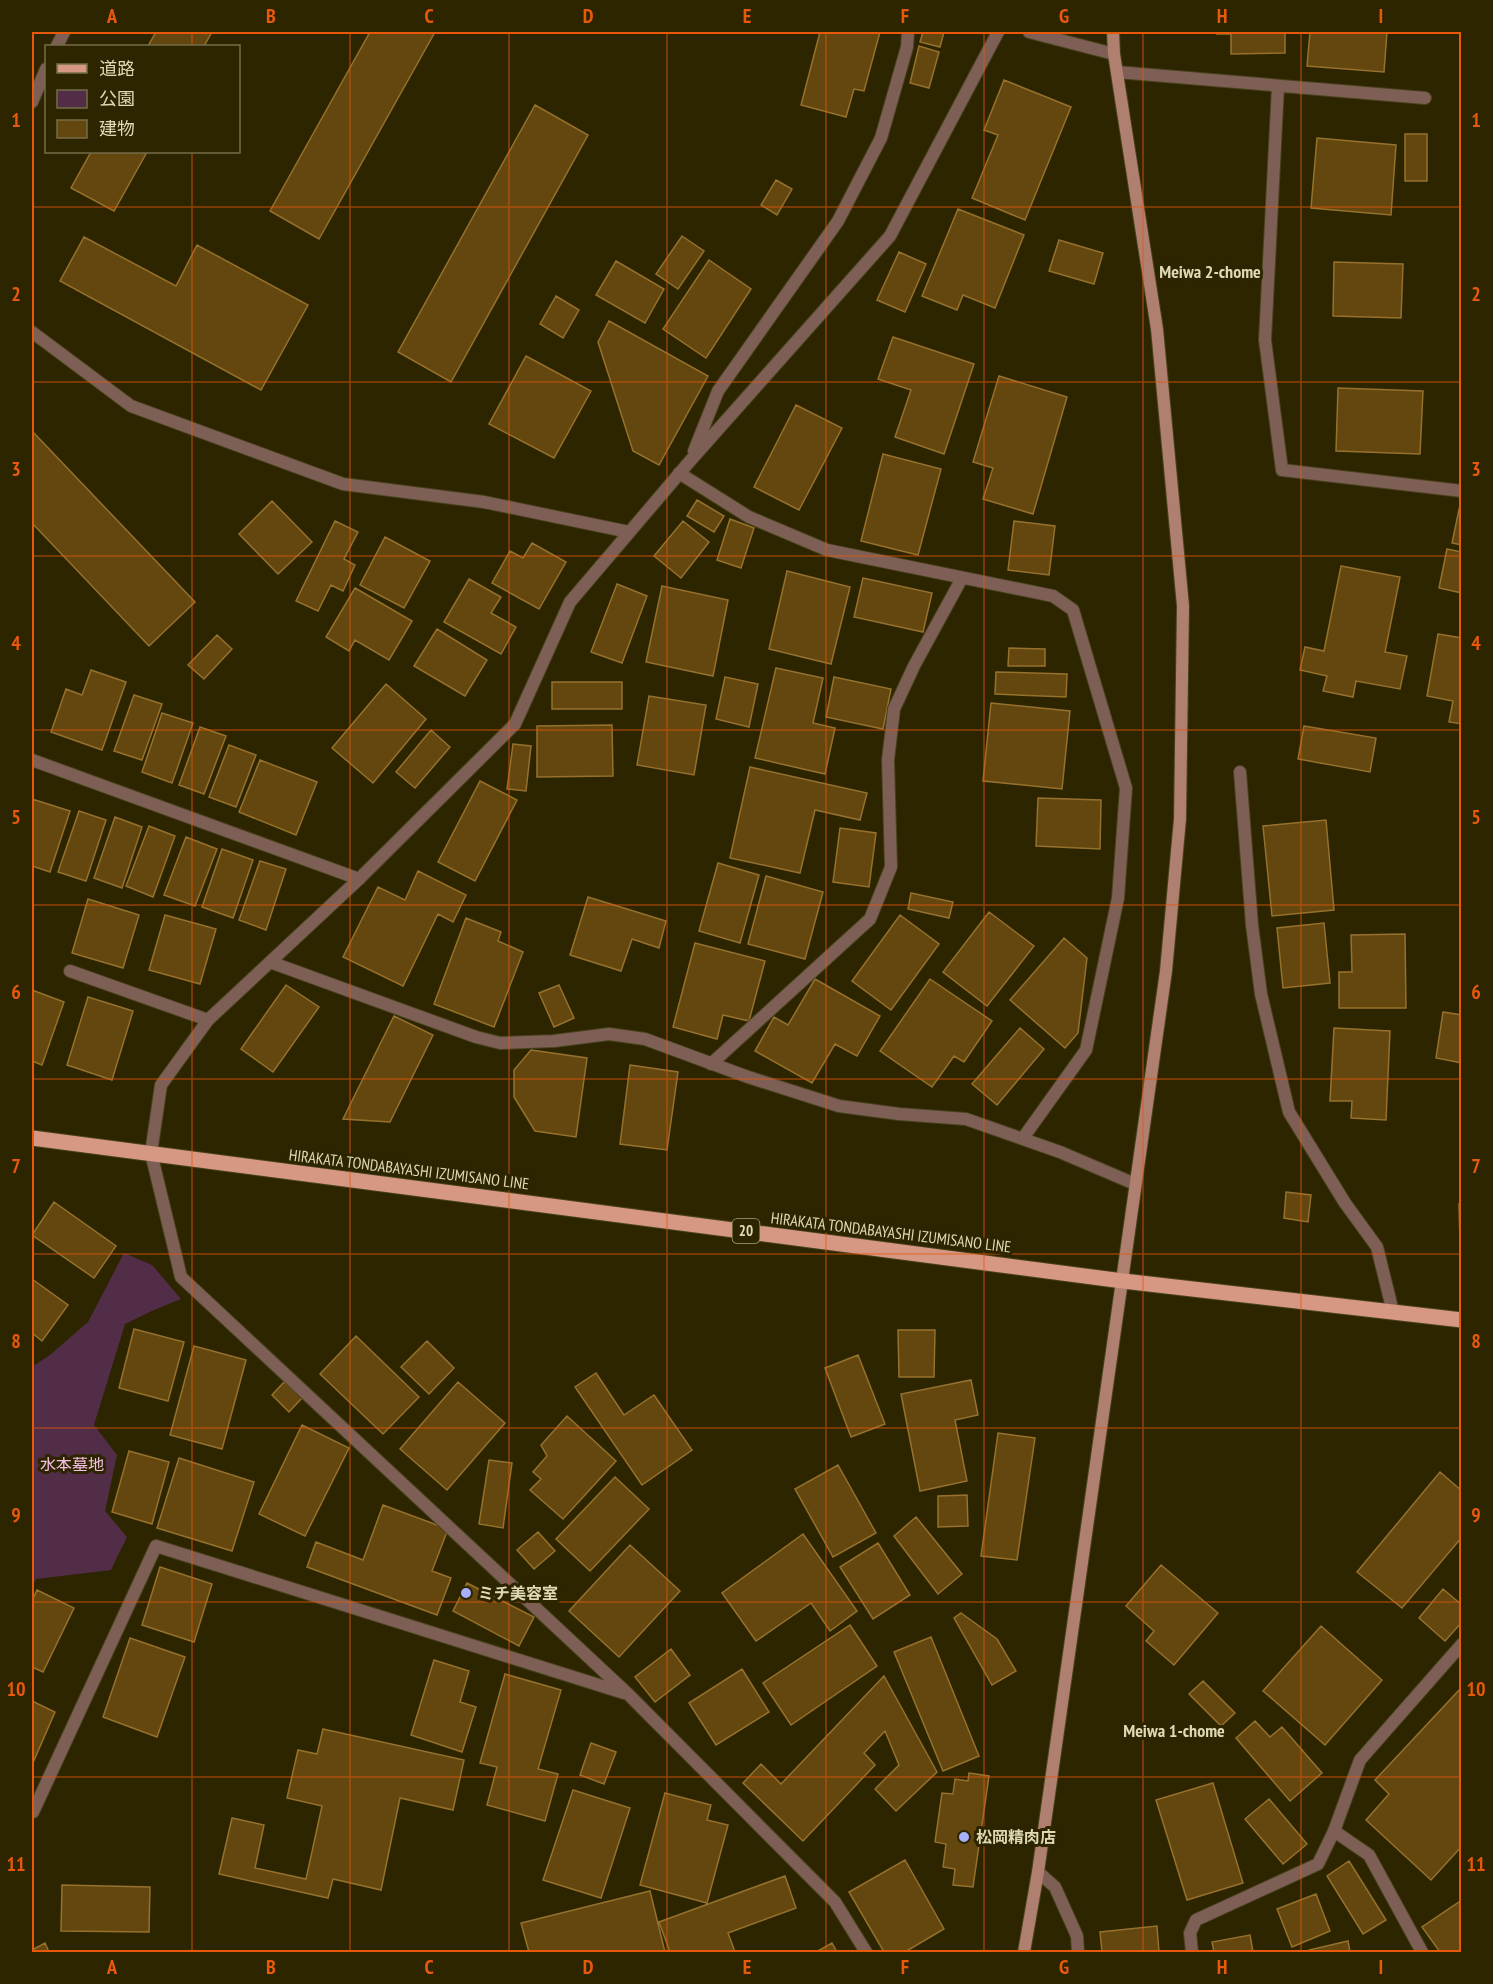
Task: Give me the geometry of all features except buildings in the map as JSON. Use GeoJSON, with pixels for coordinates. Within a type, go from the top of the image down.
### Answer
{"type":"FeatureCollection","features":[{"type":"Feature","properties":{"kind":"main road","name":"HIRAKATA TONDABAYASHI IZUMISANO LINE"},"geometry":{"type":"LineString","coordinates":[[32,1138],[1123,1281],[1461,1320]]}},
{"type":"Feature","properties":{"kind":"street"},"geometry":{"type":"LineString","coordinates":[[690,461],[718,391],[838,221],[881,138],[907,47],[908,32]]}},
{"type":"Feature","properties":{"kind":"street"},"geometry":{"type":"LineString","coordinates":[[866,1953],[834,1902],[628,1694],[182,1277],[151,1153],[161,1085],[208,1020],[359,879],[515,724],[570,602],[679,473],[890,236],[998,32]]}},
{"type":"Feature","properties":{"kind":"street"},"geometry":{"type":"LineString","coordinates":[[1029,32],[1114,54]]}},
{"type":"Feature","properties":{"kind":"street"},"geometry":{"type":"LineString","coordinates":[[1024,1953],[1038,1872],[1166,971],[1180,819],[1183,606],[1157,329],[1114,54],[1113,32]]}},
{"type":"Feature","properties":{"kind":"street"},"geometry":{"type":"LineString","coordinates":[[32,102],[45,71]]}},
{"type":"Feature","properties":{"kind":"street"},"geometry":{"type":"LineString","coordinates":[[1117,72],[1425,98]]}},
{"type":"Feature","properties":{"kind":"street"},"geometry":{"type":"LineString","coordinates":[[1278,86],[1264,340],[1282,470],[1461,491]]}},
{"type":"Feature","properties":{"kind":"street"},"geometry":{"type":"LineString","coordinates":[[32,332],[131,406],[343,484],[484,502],[629,532]]}},
{"type":"Feature","properties":{"kind":"street"},"geometry":{"type":"LineString","coordinates":[[679,473],[749,517],[827,550],[1053,596],[1073,610],[1126,788],[1118,898],[1086,1050],[1023,1138]]}},
{"type":"Feature","properties":{"kind":"street"},"geometry":{"type":"LineString","coordinates":[[711,1064],[870,919],[891,867],[888,760],[894,709],[914,666],[962,578]]}},
{"type":"Feature","properties":{"kind":"street"},"geometry":{"type":"LineString","coordinates":[[32,760],[359,879]]}},
{"type":"Feature","properties":{"kind":"street"},"geometry":{"type":"LineString","coordinates":[[1240,772],[1252,925],[1262,994],[1289,1112],[1345,1203],[1377,1247],[1393,1312]]}},
{"type":"Feature","properties":{"kind":"street"},"geometry":{"type":"LineString","coordinates":[[270,962],[476,1037],[500,1043],[554,1041],[609,1034],[645,1039],[711,1064],[839,1106],[898,1114],[966,1119],[1060,1152],[1135,1184]]}},
{"type":"Feature","properties":{"kind":"street"},"geometry":{"type":"LineString","coordinates":[[70,971],[208,1020]]}},
{"type":"Feature","properties":{"kind":"street"},"geometry":{"type":"LineString","coordinates":[[33,1812],[156,1546],[628,1694]]}},
{"type":"Feature","properties":{"kind":"street"},"geometry":{"type":"LineString","coordinates":[[1192,1953],[1190,1933],[1196,1920],[1318,1864],[1334,1830],[1360,1760],[1461,1644]]}},
{"type":"Feature","properties":{"kind":"street"},"geometry":{"type":"LineString","coordinates":[[1334,1830],[1369,1855],[1422,1953]]}},
{"type":"Feature","properties":{"kind":"street"},"geometry":{"type":"LineString","coordinates":[[1038,1872],[1055,1887],[1077,1936],[1078,1953]]}},
{"type":"Feature","properties":{"kind":"green space","name":"水本墓地"},"geometry":{"type":"Polygon","coordinates":[[[124,1253],[152,1265],[181,1299],[125,1324],[94,1425],[117,1455],[105,1511],[127,1537],[111,1570],[36,1579],[32,1587],[32,1367],[50,1355],[88,1322],[124,1253]]]}},
{"type":"Feature","properties":{"kind":"place","name":"ミチ美容室"},"geometry":{"type":"Point","coordinates":[466,1593]}},
{"type":"Feature","properties":{"kind":"place","name":"松岡精肉店"},"geometry":{"type":"Point","coordinates":[964,1837]}},
{"type":"Feature","properties":{"kind":"district","name":"Meiwa 2-chome"},"geometry":{"type":"Point","coordinates":[1210,272]}},
{"type":"Feature","properties":{"kind":"district","name":"Meiwa 1-chome"},"geometry":{"type":"Point","coordinates":[1174,1731]}}]}
